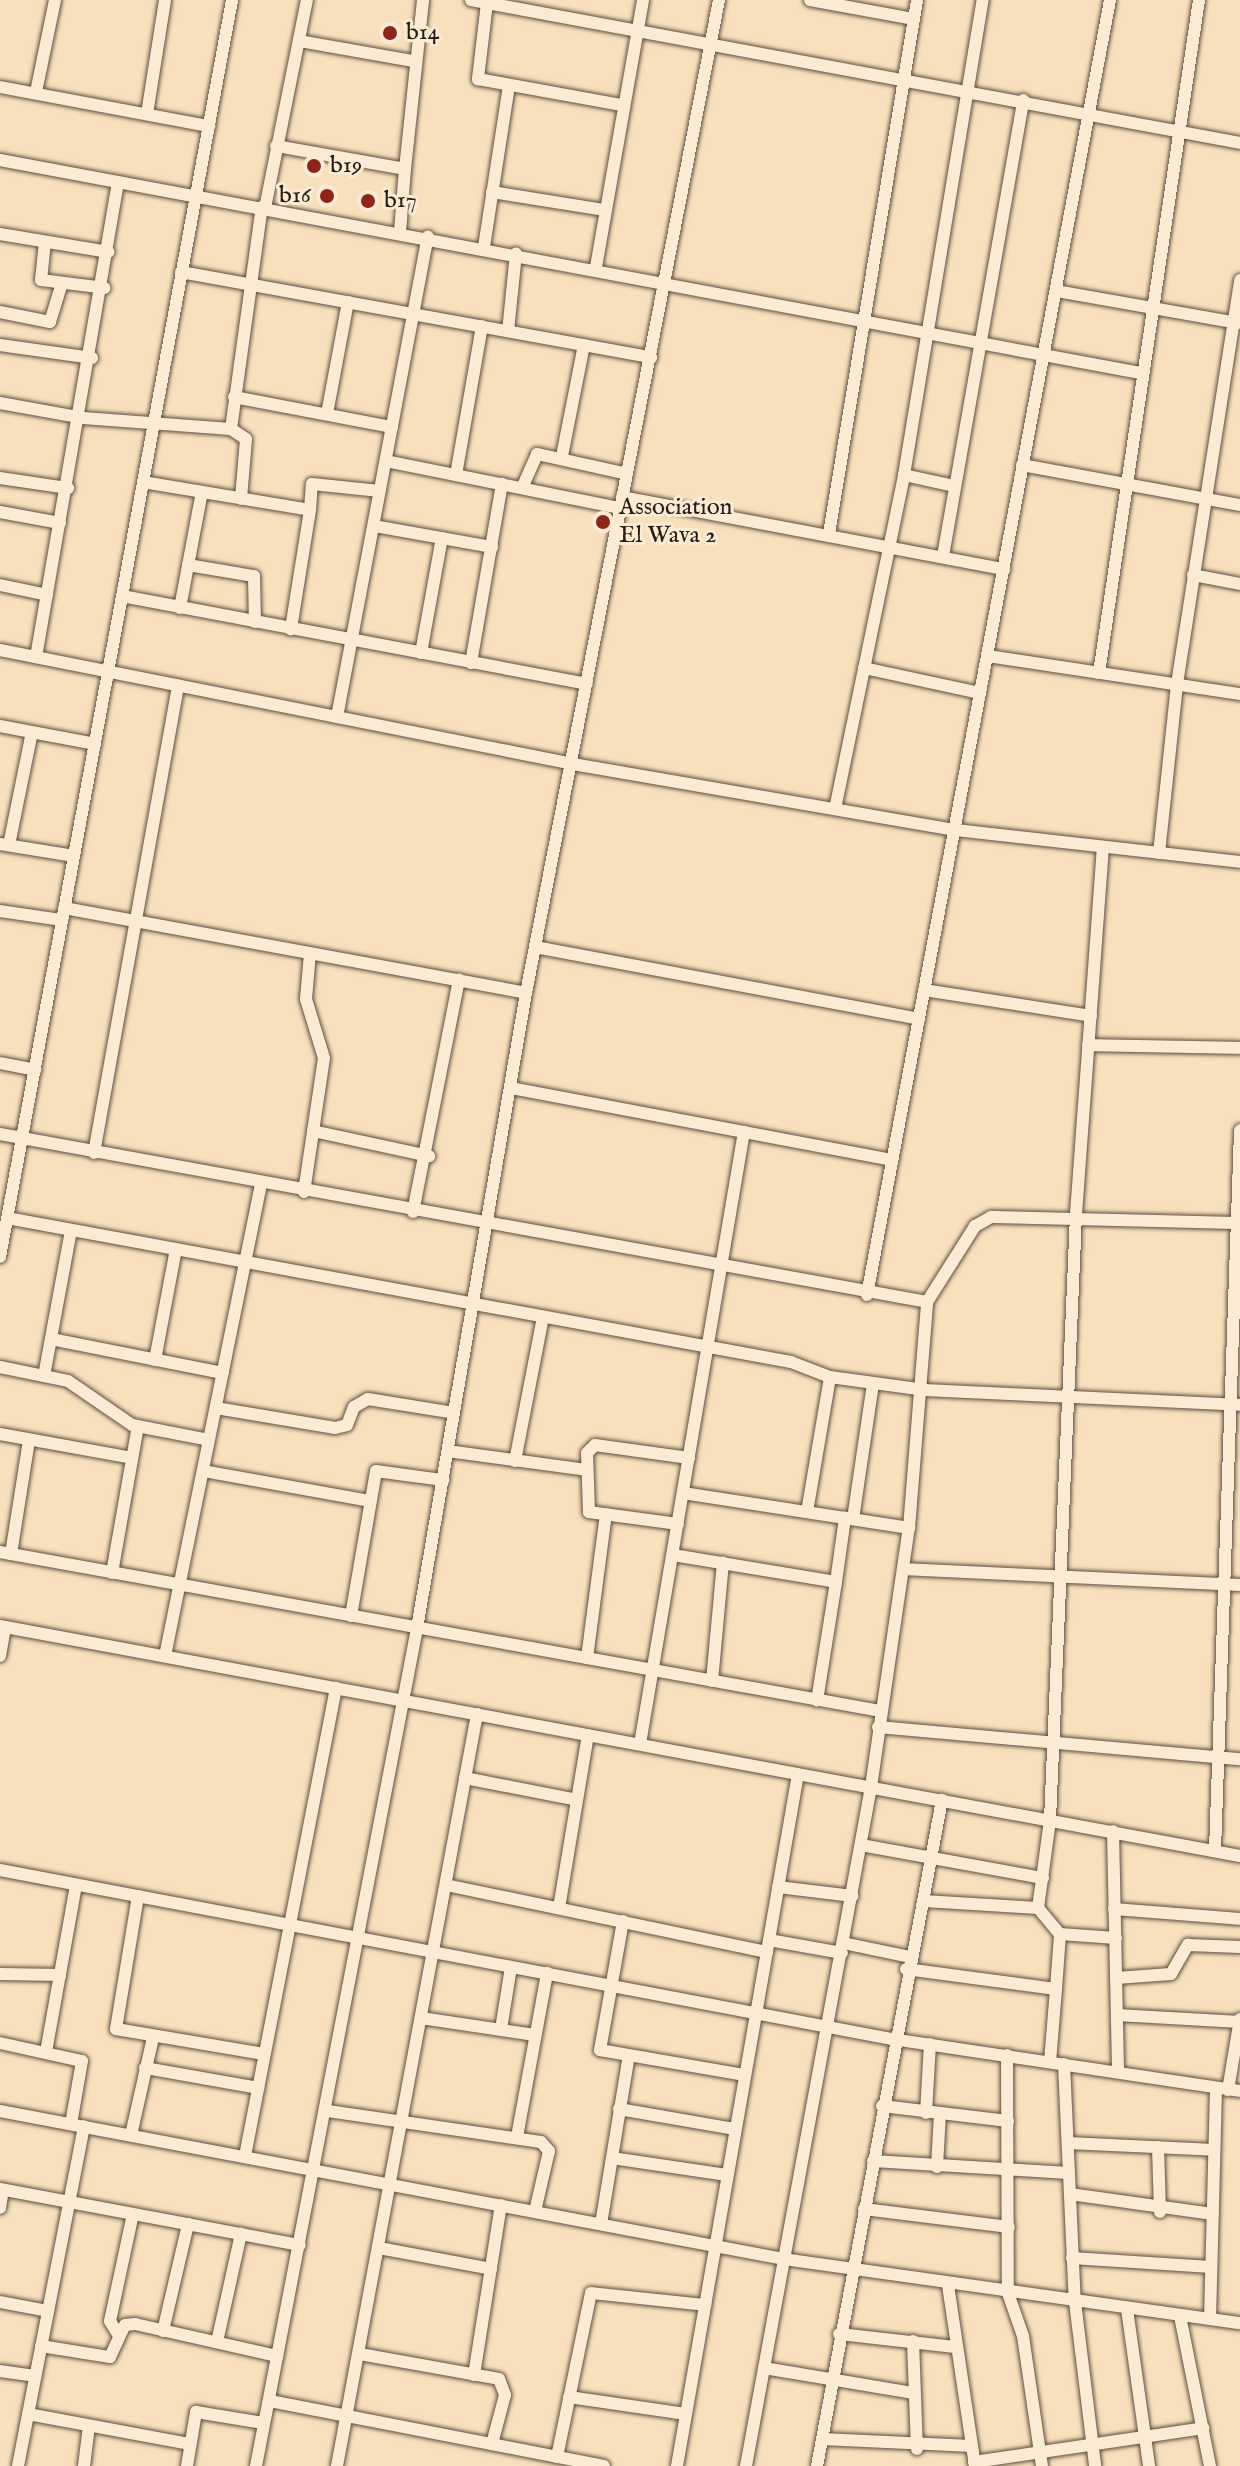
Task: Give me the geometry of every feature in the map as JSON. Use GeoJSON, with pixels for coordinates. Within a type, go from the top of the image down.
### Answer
{"type":"FeatureCollection","features":[{"type":"Feature","properties":{"kind":"street"},"geometry":{"type":"LineString","coordinates":[[36,92],[55,0]]}},
{"type":"Feature","properties":{"kind":"street"},"geometry":{"type":"LineString","coordinates":[[0,1257],[232,0]]}},
{"type":"Feature","properties":{"kind":"street"},"geometry":{"type":"LineString","coordinates":[[231,429],[246,288],[307,0]]}},
{"type":"Feature","properties":{"kind":"street"},"geometry":{"type":"LineString","coordinates":[[400,232],[413,61],[423,0]]}},
{"type":"Feature","properties":{"kind":"street"},"geometry":{"type":"LineString","coordinates":[[471,0],[526,5],[710,45],[905,77],[1240,143]]}},
{"type":"Feature","properties":{"kind":"street"},"geometry":{"type":"LineString","coordinates":[[596,267],[621,105],[643,0]]}},
{"type":"Feature","properties":{"kind":"street"},"geometry":{"type":"LineString","coordinates":[[256,2466],[317,2169],[404,1700],[448,1451],[483,1225],[511,1088],[526,993],[573,764],[719,0]]}},
{"type":"Feature","properties":{"kind":"street"},"geometry":{"type":"LineString","coordinates":[[810,0],[914,19]]}},
{"type":"Feature","properties":{"kind":"street"},"geometry":{"type":"LineString","coordinates":[[829,534],[917,0]]}},
{"type":"Feature","properties":{"kind":"street"},"geometry":{"type":"LineString","coordinates":[[835,809],[904,475],[925,334],[983,0]]}},
{"type":"Feature","properties":{"kind":"street"},"geometry":{"type":"LineString","coordinates":[[867,1295],[1110,0]]}},
{"type":"Feature","properties":{"kind":"street"},"geometry":{"type":"LineString","coordinates":[[1099,673],[1123,487],[1199,0]]}},
{"type":"Feature","properties":{"kind":"street"},"geometry":{"type":"LineString","coordinates":[[147,114],[160,1]]}},
{"type":"Feature","properties":{"kind":"street"},"geometry":{"type":"LineString","coordinates":[[487,3],[475,74],[509,85],[621,105]]}},
{"type":"Feature","properties":{"kind":"street"},"geometry":{"type":"LineString","coordinates":[[299,41],[413,61]]}},
{"type":"Feature","properties":{"kind":"street"},"geometry":{"type":"LineString","coordinates":[[484,247],[509,85]]}},
{"type":"Feature","properties":{"kind":"street"},"geometry":{"type":"LineString","coordinates":[[0,87],[209,126]]}},
{"type":"Feature","properties":{"kind":"street"},"geometry":{"type":"LineString","coordinates":[[943,556],[1023,100]]}},
{"type":"Feature","properties":{"kind":"street"},"geometry":{"type":"LineString","coordinates":[[276,146],[405,169]]}},
{"type":"Feature","properties":{"kind":"street"},"geometry":{"type":"LineString","coordinates":[[0,160],[596,267],[665,287],[1140,373]]}},
{"type":"Feature","properties":{"kind":"street"},"geometry":{"type":"LineString","coordinates":[[36,657],[83,418],[105,288],[118,182]]}},
{"type":"Feature","properties":{"kind":"street"},"geometry":{"type":"LineString","coordinates":[[492,192],[604,210]]}},
{"type":"Feature","properties":{"kind":"street"},"geometry":{"type":"LineString","coordinates":[[0,234],[109,252]]}},
{"type":"Feature","properties":{"kind":"street"},"geometry":{"type":"LineString","coordinates":[[337,717],[428,237]]}},
{"type":"Feature","properties":{"kind":"street"},"geometry":{"type":"LineString","coordinates":[[45,242],[39,278],[105,288]]}},
{"type":"Feature","properties":{"kind":"street"},"geometry":{"type":"LineString","coordinates":[[508,331],[516,253]]}},
{"type":"Feature","properties":{"kind":"street"},"geometry":{"type":"LineString","coordinates":[[181,272],[246,288],[414,313],[651,357]]}},
{"type":"Feature","properties":{"kind":"street"},"geometry":{"type":"LineString","coordinates":[[1159,853],[1177,684],[1236,323],[1240,280]]}},
{"type":"Feature","properties":{"kind":"street"},"geometry":{"type":"LineString","coordinates":[[0,312],[50,322],[62,283]]}},
{"type":"Feature","properties":{"kind":"street"},"geometry":{"type":"LineString","coordinates":[[1056,291],[1236,323]]}},
{"type":"Feature","properties":{"kind":"street"},"geometry":{"type":"LineString","coordinates":[[327,414],[348,302]]}},
{"type":"Feature","properties":{"kind":"street"},"geometry":{"type":"LineString","coordinates":[[456,475],[482,326]]}},
{"type":"Feature","properties":{"kind":"street"},"geometry":{"type":"LineString","coordinates":[[0,345],[92,358]]}},
{"type":"Feature","properties":{"kind":"street"},"geometry":{"type":"LineString","coordinates":[[562,456],[584,345]]}},
{"type":"Feature","properties":{"kind":"street"},"geometry":{"type":"LineString","coordinates":[[234,397],[392,427]]}},
{"type":"Feature","properties":{"kind":"street"},"geometry":{"type":"LineString","coordinates":[[0,403],[83,418],[153,426],[231,429],[246,439],[241,499]]}},
{"type":"Feature","properties":{"kind":"street"},"geometry":{"type":"LineString","coordinates":[[522,488],[533,455],[562,456],[627,474]]}},
{"type":"Feature","properties":{"kind":"street"},"geometry":{"type":"LineString","coordinates":[[386,461],[522,488],[829,534],[1004,569]]}},
{"type":"Feature","properties":{"kind":"street"},"geometry":{"type":"LineString","coordinates":[[1022,465],[1123,487],[1240,505]]}},
{"type":"Feature","properties":{"kind":"street"},"geometry":{"type":"LineString","coordinates":[[904,475],[954,486]]}},
{"type":"Feature","properties":{"kind":"street"},"geometry":{"type":"LineString","coordinates":[[0,478],[68,488]]}},
{"type":"Feature","properties":{"kind":"street"},"geometry":{"type":"LineString","coordinates":[[143,482],[310,510]]}},
{"type":"Feature","properties":{"kind":"street"},"geometry":{"type":"LineString","coordinates":[[291,629],[312,484],[380,491]]}},
{"type":"Feature","properties":{"kind":"street"},"geometry":{"type":"LineString","coordinates":[[471,663],[502,484]]}},
{"type":"Feature","properties":{"kind":"street"},"geometry":{"type":"LineString","coordinates":[[180,608],[202,492]]}},
{"type":"Feature","properties":{"kind":"street"},"geometry":{"type":"LineString","coordinates":[[0,512],[60,523]]}},
{"type":"Feature","properties":{"kind":"street"},"geometry":{"type":"LineString","coordinates":[[374,526],[492,547]]}},
{"type":"Feature","properties":{"kind":"street"},"geometry":{"type":"LineString","coordinates":[[421,653],[442,538]]}},
{"type":"Feature","properties":{"kind":"street"},"geometry":{"type":"LineString","coordinates":[[188,565],[254,576],[255,622]]}},
{"type":"Feature","properties":{"kind":"street"},"geometry":{"type":"LineString","coordinates":[[1193,575],[1240,584]]}},
{"type":"Feature","properties":{"kind":"street"},"geometry":{"type":"LineString","coordinates":[[0,585],[47,595]]}},
{"type":"Feature","properties":{"kind":"street"},"geometry":{"type":"LineString","coordinates":[[122,596],[587,684]]}},
{"type":"Feature","properties":{"kind":"street"},"geometry":{"type":"LineString","coordinates":[[0,650],[573,764],[955,830],[1240,862]]}},
{"type":"Feature","properties":{"kind":"street"},"geometry":{"type":"LineString","coordinates":[[988,656],[1240,694]]}},
{"type":"Feature","properties":{"kind":"street"},"geometry":{"type":"LineString","coordinates":[[864,668],[980,693]]}},
{"type":"Feature","properties":{"kind":"street"},"geometry":{"type":"LineString","coordinates":[[94,1153],[178,685]]}},
{"type":"Feature","properties":{"kind":"street"},"geometry":{"type":"LineString","coordinates":[[0,726],[95,744]]}},
{"type":"Feature","properties":{"kind":"street"},"geometry":{"type":"LineString","coordinates":[[32,732],[4,844],[74,856]]}},
{"type":"Feature","properties":{"kind":"street"},"geometry":{"type":"LineString","coordinates":[[1038,1908],[1050,1820],[1076,1214],[1103,847]]}},
{"type":"Feature","properties":{"kind":"street"},"geometry":{"type":"LineString","coordinates":[[0,911],[136,920],[526,993]]}},
{"type":"Feature","properties":{"kind":"street"},"geometry":{"type":"LineString","coordinates":[[535,947],[919,1019]]}},
{"type":"Feature","properties":{"kind":"street"},"geometry":{"type":"LineString","coordinates":[[304,1192],[324,1058],[306,999],[310,953]]}},
{"type":"Feature","properties":{"kind":"street"},"geometry":{"type":"LineString","coordinates":[[413,1212],[429,1156],[459,980]]}},
{"type":"Feature","properties":{"kind":"street"},"geometry":{"type":"LineString","coordinates":[[924,990],[1091,1016]]}},
{"type":"Feature","properties":{"kind":"street"},"geometry":{"type":"LineString","coordinates":[[1088,1045],[1240,1048]]}},
{"type":"Feature","properties":{"kind":"street"},"geometry":{"type":"LineString","coordinates":[[0,1063],[35,1070]]}},
{"type":"Feature","properties":{"kind":"street"},"geometry":{"type":"LineString","coordinates":[[511,1088],[892,1160]]}},
{"type":"Feature","properties":{"kind":"street"},"geometry":{"type":"LineString","coordinates":[[1215,1851],[1222,1584],[1235,1404],[1240,1130]]}},
{"type":"Feature","properties":{"kind":"street"},"geometry":{"type":"LineString","coordinates":[[313,1131],[429,1156]]}},
{"type":"Feature","properties":{"kind":"street"},"geometry":{"type":"LineString","coordinates":[[640,1744],[744,1132]]}},
{"type":"Feature","properties":{"kind":"street"},"geometry":{"type":"LineString","coordinates":[[0,1134],[720,1269],[867,1295],[927,1302]]}},
{"type":"Feature","properties":{"kind":"street"},"geometry":{"type":"LineString","coordinates":[[165,1656],[261,1185]]}},
{"type":"Feature","properties":{"kind":"street"},"geometry":{"type":"LineString","coordinates":[[746,2466],[871,1787],[909,1528],[925,1390],[927,1302],[982,1220],[1076,1214],[1238,1222]]}},
{"type":"Feature","properties":{"kind":"street"},"geometry":{"type":"LineString","coordinates":[[7,1218],[470,1302],[706,1349],[791,1362],[830,1377],[925,1390],[1235,1404]]}},
{"type":"Feature","properties":{"kind":"street"},"geometry":{"type":"LineString","coordinates":[[44,1376],[71,1230]]}},
{"type":"Feature","properties":{"kind":"street"},"geometry":{"type":"LineString","coordinates":[[155,1360],[176,1249]]}},
{"type":"Feature","properties":{"kind":"street"},"geometry":{"type":"LineString","coordinates":[[515,1461],[543,1317]]}},
{"type":"Feature","properties":{"kind":"street"},"geometry":{"type":"LineString","coordinates":[[51,1339],[223,1373]]}},
{"type":"Feature","properties":{"kind":"street"},"geometry":{"type":"LineString","coordinates":[[0,1367],[77,1385],[138,1426],[209,1440]]}},
{"type":"Feature","properties":{"kind":"street"},"geometry":{"type":"LineString","coordinates":[[807,1512],[830,1377]]}},
{"type":"Feature","properties":{"kind":"street"},"geometry":{"type":"LineString","coordinates":[[817,1700],[873,1383]]}},
{"type":"Feature","properties":{"kind":"street"},"geometry":{"type":"LineString","coordinates":[[216,1408],[335,1428],[347,1425],[354,1407],[368,1399],[454,1413]]}},
{"type":"Feature","properties":{"kind":"street"},"geometry":{"type":"LineString","coordinates":[[112,1573],[138,1426]]}},
{"type":"Feature","properties":{"kind":"street"},"geometry":{"type":"LineString","coordinates":[[0,1434],[132,1458]]}},
{"type":"Feature","properties":{"kind":"street"},"geometry":{"type":"LineString","coordinates":[[29,1440],[6,1553],[880,1711]]}},
{"type":"Feature","properties":{"kind":"street"},"geometry":{"type":"LineString","coordinates":[[678,1524],[587,1509],[586,1470],[595,1445],[689,1458]]}},
{"type":"Feature","properties":{"kind":"street"},"geometry":{"type":"LineString","coordinates":[[448,1451],[586,1470]]}},
{"type":"Feature","properties":{"kind":"street"},"geometry":{"type":"LineString","coordinates":[[351,1616],[370,1501],[381,1469],[443,1480]]}},
{"type":"Feature","properties":{"kind":"street"},"geometry":{"type":"LineString","coordinates":[[203,1471],[370,1501]]}},
{"type":"Feature","properties":{"kind":"street"},"geometry":{"type":"LineString","coordinates":[[683,1493],[909,1528]]}},
{"type":"Feature","properties":{"kind":"street"},"geometry":{"type":"LineString","coordinates":[[587,1658],[606,1514]]}},
{"type":"Feature","properties":{"kind":"street"},"geometry":{"type":"LineString","coordinates":[[673,1555],[836,1582]]}},
{"type":"Feature","properties":{"kind":"street"},"geometry":{"type":"LineString","coordinates":[[712,1681],[723,1563]]}},
{"type":"Feature","properties":{"kind":"street"},"geometry":{"type":"LineString","coordinates":[[903,1569],[1240,1585]]}},
{"type":"Feature","properties":{"kind":"street"},"geometry":{"type":"LineString","coordinates":[[0,1656],[3,1626],[1240,1856]]}},
{"type":"Feature","properties":{"kind":"street"},"geometry":{"type":"LineString","coordinates":[[245,2156],[336,1688]]}},
{"type":"Feature","properties":{"kind":"street"},"geometry":{"type":"LineString","coordinates":[[337,2466],[477,1714]]}},
{"type":"Feature","properties":{"kind":"street"},"geometry":{"type":"LineString","coordinates":[[878,1727],[1240,1759]]}},
{"type":"Feature","properties":{"kind":"street"},"geometry":{"type":"LineString","coordinates":[[559,1908],[588,1735]]}},
{"type":"Feature","properties":{"kind":"street"},"geometry":{"type":"LineString","coordinates":[[677,2466],[798,1774]]}},
{"type":"Feature","properties":{"kind":"street"},"geometry":{"type":"LineString","coordinates":[[465,1778],[577,1800]]}},
{"type":"Feature","properties":{"kind":"street"},"geometry":{"type":"LineString","coordinates":[[817,2466],[892,2039],[924,1901],[942,1800]]}},
{"type":"Feature","properties":{"kind":"street"},"geometry":{"type":"LineString","coordinates":[[1113,1831],[1118,2072]]}},
{"type":"Feature","properties":{"kind":"street"},"geometry":{"type":"LineString","coordinates":[[861,1845],[932,1861],[1043,1878]]}},
{"type":"Feature","properties":{"kind":"street"},"geometry":{"type":"LineString","coordinates":[[0,1870],[892,2039],[1228,2090]]}},
{"type":"Feature","properties":{"kind":"street"},"geometry":{"type":"LineString","coordinates":[[46,2052],[76,1885]]}},
{"type":"Feature","properties":{"kind":"street"},"geometry":{"type":"LineString","coordinates":[[446,1885],[623,1921],[768,1946],[842,1948],[1056,1989]]}},
{"type":"Feature","properties":{"kind":"street"},"geometry":{"type":"LineString","coordinates":[[778,1887],[852,1896]]}},
{"type":"Feature","properties":{"kind":"street"},"geometry":{"type":"LineString","coordinates":[[138,1896],[115,2025],[153,2037],[264,2054]]}},
{"type":"Feature","properties":{"kind":"street"},"geometry":{"type":"LineString","coordinates":[[924,1901],[1038,1908],[1060,1934],[1050,2062]]}},
{"type":"Feature","properties":{"kind":"street"},"geometry":{"type":"LineString","coordinates":[[1114,1909],[1240,1919]]}},
{"type":"Feature","properties":{"kind":"street"},"geometry":{"type":"LineString","coordinates":[[623,1921],[598,2047],[745,2075]]}},
{"type":"Feature","properties":{"kind":"street"},"geometry":{"type":"LineString","coordinates":[[1060,1934],[1116,1938]]}},
{"type":"Feature","properties":{"kind":"street"},"geometry":{"type":"LineString","coordinates":[[1116,1978],[1171,1974],[1188,1945],[1240,1947]]}},
{"type":"Feature","properties":{"kind":"street"},"geometry":{"type":"LineString","coordinates":[[501,2029],[511,1967]]}},
{"type":"Feature","properties":{"kind":"street"},"geometry":{"type":"LineString","coordinates":[[517,2137],[547,1973]]}},
{"type":"Feature","properties":{"kind":"street"},"geometry":{"type":"LineString","coordinates":[[0,1974],[60,1975]]}},
{"type":"Feature","properties":{"kind":"street"},"geometry":{"type":"LineString","coordinates":[[1117,2015],[1240,2020],[1214,2150],[1210,2319]]}},
{"type":"Feature","properties":{"kind":"street"},"geometry":{"type":"LineString","coordinates":[[421,2018],[535,2035]]}},
{"type":"Feature","properties":{"kind":"street"},"geometry":{"type":"LineString","coordinates":[[131,2135],[153,2037]]}},
{"type":"Feature","properties":{"kind":"street"},"geometry":{"type":"LineString","coordinates":[[0,2043],[82,2061],[69,2202],[18,2466]]}},
{"type":"Feature","properties":{"kind":"street"},"geometry":{"type":"LineString","coordinates":[[926,2113],[930,2044]]}},
{"type":"Feature","properties":{"kind":"street"},"geometry":{"type":"LineString","coordinates":[[601,2224],[629,2055]]}},
{"type":"Feature","properties":{"kind":"street"},"geometry":{"type":"LineString","coordinates":[[1007,2055],[1008,2293],[1023,2336],[1041,2460]]}},
{"type":"Feature","properties":{"kind":"street"},"geometry":{"type":"LineString","coordinates":[[1064,2064],[1075,2302],[1095,2466]]}},
{"type":"Feature","properties":{"kind":"street"},"geometry":{"type":"LineString","coordinates":[[145,2068],[258,2088]]}},
{"type":"Feature","properties":{"kind":"street"},"geometry":{"type":"LineString","coordinates":[[882,2106],[1008,2121]]}},
{"type":"Feature","properties":{"kind":"street"},"geometry":{"type":"LineString","coordinates":[[619,2109],[735,2129]]}},
{"type":"Feature","properties":{"kind":"street"},"geometry":{"type":"LineString","coordinates":[[0,2111],[783,2259],[948,2285],[1240,2323]]}},
{"type":"Feature","properties":{"kind":"street"},"geometry":{"type":"LineString","coordinates":[[328,2111],[403,2119],[541,2142],[549,2151],[535,2211]]}},
{"type":"Feature","properties":{"kind":"street"},"geometry":{"type":"LineString","coordinates":[[937,2167],[940,2114]]}},
{"type":"Feature","properties":{"kind":"street"},"geometry":{"type":"LineString","coordinates":[[1068,2143],[1214,2150]]}},
{"type":"Feature","properties":{"kind":"street"},"geometry":{"type":"LineString","coordinates":[[1158,2147],[1160,2212]]}},
{"type":"Feature","properties":{"kind":"street"},"geometry":{"type":"LineString","coordinates":[[612,2158],[727,2175]]}},
{"type":"Feature","properties":{"kind":"street"},"geometry":{"type":"LineString","coordinates":[[873,2161],[1008,2174],[1069,2173]]}},
{"type":"Feature","properties":{"kind":"street"},"geometry":{"type":"LineString","coordinates":[[0,2208],[2,2190],[300,2245]]}},
{"type":"Feature","properties":{"kind":"street"},"geometry":{"type":"LineString","coordinates":[[1070,2194],[1126,2196],[1160,2212],[1213,2214]]}},
{"type":"Feature","properties":{"kind":"street"},"geometry":{"type":"LineString","coordinates":[[474,2375],[501,2205]]}},
{"type":"Feature","properties":{"kind":"street"},"geometry":{"type":"LineString","coordinates":[[864,2209],[1009,2227]]}},
{"type":"Feature","properties":{"kind":"street"},"geometry":{"type":"LineString","coordinates":[[118,2334],[110,2321],[133,2214]]}},
{"type":"Feature","properties":{"kind":"street"},"geometry":{"type":"LineString","coordinates":[[163,2331],[188,2224]]}},
{"type":"Feature","properties":{"kind":"street"},"geometry":{"type":"LineString","coordinates":[[217,2342],[241,2234]]}},
{"type":"Feature","properties":{"kind":"street"},"geometry":{"type":"LineString","coordinates":[[379,2248],[491,2269]]}},
{"type":"Feature","properties":{"kind":"street"},"geometry":{"type":"LineString","coordinates":[[1072,2258],[1211,2267]]}},
{"type":"Feature","properties":{"kind":"street"},"geometry":{"type":"LineString","coordinates":[[948,2285],[975,2464],[1041,2460],[1093,2447],[1203,2428]]}},
{"type":"Feature","properties":{"kind":"street"},"geometry":{"type":"LineString","coordinates":[[557,2457],[591,2293],[705,2305]]}},
{"type":"Feature","properties":{"kind":"street"},"geometry":{"type":"LineString","coordinates":[[0,2302],[48,2311]]}},
{"type":"Feature","properties":{"kind":"street"},"geometry":{"type":"LineString","coordinates":[[1127,2309],[1149,2466]]}},
{"type":"Feature","properties":{"kind":"street"},"geometry":{"type":"LineString","coordinates":[[1180,2316],[1210,2466]]}},
{"type":"Feature","properties":{"kind":"street"},"geometry":{"type":"LineString","coordinates":[[41,2346],[110,2357],[118,2334],[135,2324],[277,2356]]}},
{"type":"Feature","properties":{"kind":"street"},"geometry":{"type":"LineString","coordinates":[[839,2334],[955,2347]]}},
{"type":"Feature","properties":{"kind":"street"},"geometry":{"type":"LineString","coordinates":[[913,2341],[917,2449]]}},
{"type":"Feature","properties":{"kind":"street"},"geometry":{"type":"LineString","coordinates":[[360,2354],[499,2379],[506,2389],[492,2444]]}},
{"type":"Feature","properties":{"kind":"street"},"geometry":{"type":"LineString","coordinates":[[764,2368],[914,2393]]}},
{"type":"Feature","properties":{"kind":"street"},"geometry":{"type":"LineString","coordinates":[[0,2371],[35,2376]]}},
{"type":"Feature","properties":{"kind":"street"},"geometry":{"type":"LineString","coordinates":[[569,2397],[686,2414]]}},
{"type":"Feature","properties":{"kind":"street"},"geometry":{"type":"LineString","coordinates":[[270,2401],[604,2466]]}},
{"type":"Feature","properties":{"kind":"street"},"geometry":{"type":"LineString","coordinates":[[187,2466],[192,2419],[205,2409],[263,2423]]}},
{"type":"Feature","properties":{"kind":"street"},"geometry":{"type":"LineString","coordinates":[[28,2414],[190,2444]]}},
{"type":"Feature","properties":{"kind":"street"},"geometry":{"type":"LineString","coordinates":[[84,2466],[89,2426]]}},
{"type":"Feature","properties":{"kind":"street"},"geometry":{"type":"LineString","coordinates":[[822,2439],[917,2449],[972,2446]]}},
{"type":"Feature","properties":{"kind":"street"},"geometry":{"type":"LineString","coordinates":[[521,2466],[523,2450]]}},
{"type":"Feature","properties":{"kind":"place","name":"b14"},"geometry":{"type":"Point","coordinates":[390,33]}},
{"type":"Feature","properties":{"kind":"place","name":"b19"},"geometry":{"type":"Point","coordinates":[314,166]}},
{"type":"Feature","properties":{"kind":"place","name":"b16"},"geometry":{"type":"Point","coordinates":[327,196]}},
{"type":"Feature","properties":{"kind":"place","name":"b17"},"geometry":{"type":"Point","coordinates":[368,201]}},
{"type":"Feature","properties":{"kind":"place","name":"Association El Wava 2"},"geometry":{"type":"Point","coordinates":[603,522]}}]}
